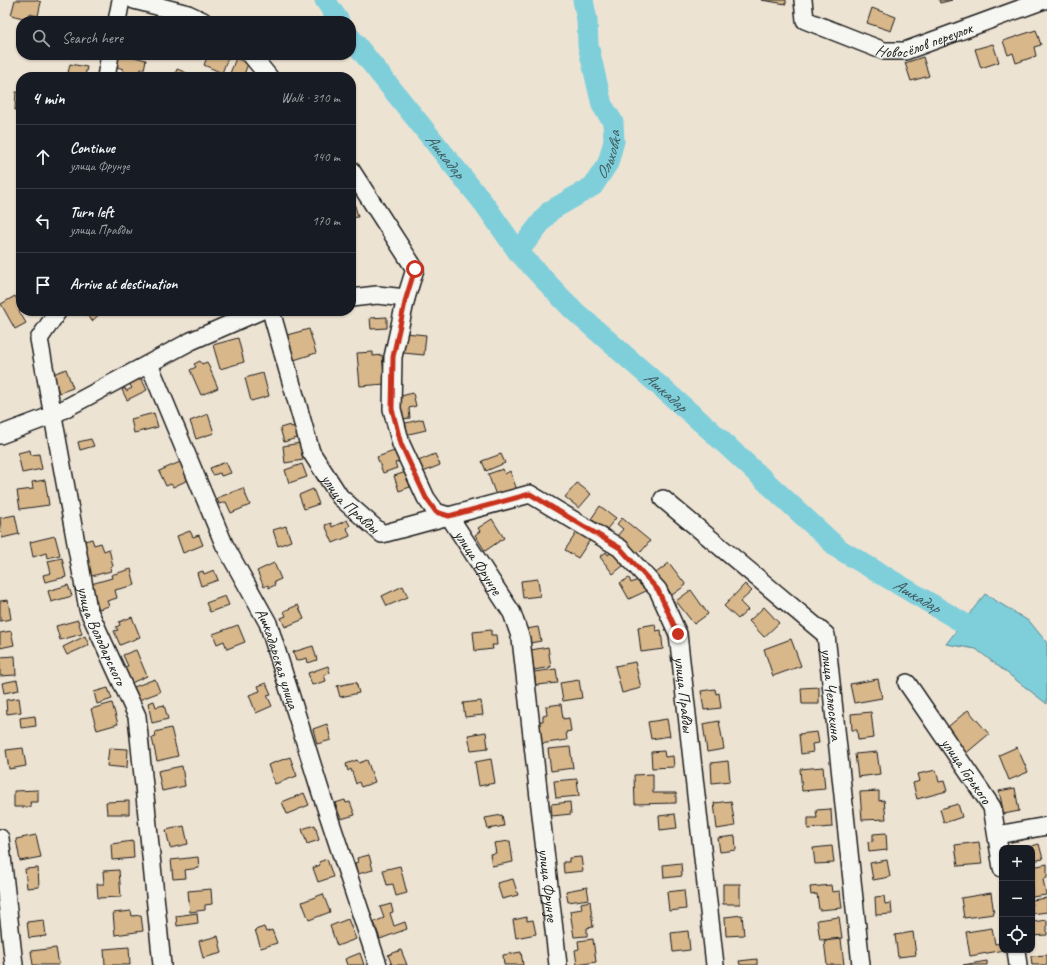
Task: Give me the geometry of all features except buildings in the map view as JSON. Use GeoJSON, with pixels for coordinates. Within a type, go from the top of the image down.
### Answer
{"type":"FeatureCollection","features":[{"type":"Feature","properties":{"kind":"street"},"geometry":{"type":"LineString","coordinates":[[118,16],[121,0]]}},
{"type":"Feature","properties":{"kind":"street"},"geometry":{"type":"LineString","coordinates":[[134,0],[192,16]]}},
{"type":"Feature","properties":{"kind":"street","name":"Новосёлов переулок"},"geometry":{"type":"LineString","coordinates":[[803,0],[805,20],[884,51],[905,51],[1044,0]]}},
{"type":"Feature","properties":{"kind":"street"},"geometry":{"type":"LineString","coordinates":[[107,72],[109,60]]}},
{"type":"Feature","properties":{"kind":"street","name":"улица Фрунзе"},"geometry":{"type":"LineString","coordinates":[[356,178],[415,269],[406,298],[393,357],[392,409],[401,444],[426,498],[436,512],[449,516],[512,613],[521,639],[558,965]]}},
{"type":"Feature","properties":{"kind":"street"},"geometry":{"type":"LineString","coordinates":[[356,297],[377,295],[406,298]]}},
{"type":"Feature","properties":{"kind":"street","name":"улица Володарского"},"geometry":{"type":"LineString","coordinates":[[55,316],[40,339],[88,609],[137,716],[162,965]]}},
{"type":"Feature","properties":{"kind":"street"},"geometry":{"type":"LineString","coordinates":[[0,435],[53,415],[191,341],[248,316]]}},
{"type":"Feature","properties":{"kind":"street","name":"улица Правды"},"geometry":{"type":"LineString","coordinates":[[272,316],[311,452],[340,497],[382,534],[530,494],[620,548],[658,590],[678,634],[715,965]]}},
{"type":"Feature","properties":{"kind":"street","name":"Ашкадарская улица"},"geometry":{"type":"LineString","coordinates":[[150,364],[224,544],[268,623],[320,790],[378,965]]}},
{"type":"Feature","properties":{"kind":"street","name":"улица Челюскина"},"geometry":{"type":"LineString","coordinates":[[663,499],[826,635],[861,965]]}},
{"type":"Feature","properties":{"kind":"street","name":"улица Горького"},"geometry":{"type":"LineString","coordinates":[[907,683],[992,807],[999,852]]}},
{"type":"Feature","properties":{"kind":"street"},"geometry":{"type":"LineString","coordinates":[[996,835],[1047,826]]}},
{"type":"Feature","properties":{"kind":"street"},"geometry":{"type":"LineString","coordinates":[[0,838],[14,965]]}},
{"type":"Feature","properties":{"kind":"street"},"geometry":{"type":"LineString","coordinates":[[1016,953],[1018,965]]}},
{"type":"Feature","properties":{"kind":"water"},"geometry":{"type":"Polygon","coordinates":[[[985,594],[1030,622],[1047,643],[1047,704],[976,649],[946,644],[985,594]]]}},
{"type":"Feature","properties":{"kind":"waterway","name":"Ашкадар"},"geometry":{"type":"LineString","coordinates":[[325,0],[336,16]]}},
{"type":"Feature","properties":{"kind":"waterway","name":"Ольховка"},"geometry":{"type":"LineString","coordinates":[[518,252],[550,211],[593,186],[608,163],[614,141],[613,122],[602,105],[588,45],[587,20],[583,0]]}},
{"type":"Feature","properties":{"kind":"waterway","name":"Ашкадар"},"geometry":{"type":"LineString","coordinates":[[356,44],[485,205],[518,252],[572,309],[710,430],[839,549],[987,637]]}},
{"type":"Feature","properties":{"kind":"route"},"geometry":{"type":"LineString","coordinates":[[415,269],[406,298],[393,357],[392,409],[401,444],[426,498],[436,512],[449,516],[530,494],[620,548],[658,590],[678,634]]}}]}
